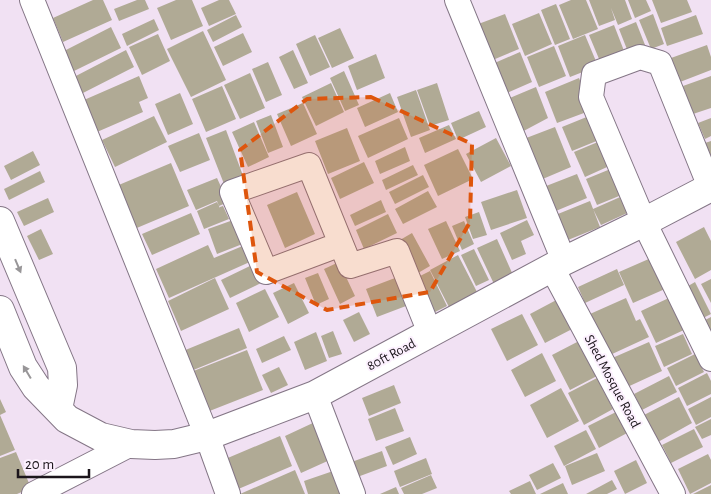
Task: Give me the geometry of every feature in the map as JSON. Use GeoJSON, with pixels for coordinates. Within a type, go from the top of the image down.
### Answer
{"type":"FeatureCollection","features":[{"type":"Feature","properties":{"kind":"main road","name":"80ft Road"},"geometry":{"type":"LineString","coordinates":[[0,310],[23,367],[36,388],[67,419],[101,437],[131,444],[174,444],[207,436],[315,395],[558,264],[710,187]]}},
{"type":"Feature","properties":{"kind":"main road"},"geometry":{"type":"LineString","coordinates":[[0,221],[62,368],[63,384],[58,409]]}},
{"type":"Feature","properties":{"kind":"street"},"geometry":{"type":"LineString","coordinates":[[32,0],[207,436],[228,494]]}},
{"type":"Feature","properties":{"kind":"street","name":"Shed Mosque Road"},"geometry":{"type":"LineString","coordinates":[[457,0],[558,264],[673,494]]}},
{"type":"Feature","properties":{"kind":"street"},"geometry":{"type":"LineString","coordinates":[[710,187],[660,63],[640,57],[594,74],[591,97],[644,222],[711,359]]}},
{"type":"Feature","properties":{"kind":"street"},"geometry":{"type":"LineString","coordinates":[[341,244],[266,272],[232,192],[309,165],[350,266],[398,251],[430,333]]}},
{"type":"Feature","properties":{"kind":"street"},"geometry":{"type":"LineString","coordinates":[[315,395],[353,494]]}},
{"type":"Feature","properties":{"kind":"street"},"geometry":{"type":"LineString","coordinates":[[46,491],[131,444]]}},
{"type":"Feature","properties":{"kind":"highlighted area"},"geometry":{"type":"Polygon","coordinates":[[[371,97],[472,144],[470,222],[430,292],[327,310],[257,272],[240,150],[307,99],[371,97]]]}},
{"type":"Feature","properties":{"kind":"building"},"geometry":{"type":"Polygon","coordinates":[[[93,0],[103,0],[112,20],[63,42],[53,18],[93,0]]]}},
{"type":"Feature","properties":{"kind":"building"},"geometry":{"type":"Polygon","coordinates":[[[137,0],[145,0],[149,9],[119,21],[114,9],[137,0]]]}},
{"type":"Feature","properties":{"kind":"building"},"geometry":{"type":"Polygon","coordinates":[[[176,0],[192,0],[203,26],[171,40],[157,8],[176,0]]]}},
{"type":"Feature","properties":{"kind":"building"},"geometry":{"type":"Polygon","coordinates":[[[219,0],[229,0],[236,14],[209,26],[201,8],[219,0]]]}},
{"type":"Feature","properties":{"kind":"building"},"geometry":{"type":"Polygon","coordinates":[[[571,0],[586,0],[598,29],[573,39],[559,5],[571,0]]]}},
{"type":"Feature","properties":{"kind":"building"},"geometry":{"type":"Polygon","coordinates":[[[589,0],[625,0],[632,19],[618,25],[611,8],[615,20],[599,26],[589,0]]]}},
{"type":"Feature","properties":{"kind":"building"},"geometry":{"type":"Polygon","coordinates":[[[628,0],[646,0],[651,11],[635,18],[628,0]]]}},
{"type":"Feature","properties":{"kind":"building"},"geometry":{"type":"Polygon","coordinates":[[[652,0],[687,0],[692,12],[661,23],[652,0]]]}},
{"type":"Feature","properties":{"kind":"building"},"geometry":{"type":"Polygon","coordinates":[[[556,4],[570,39],[555,45],[541,10],[556,4]]]}},
{"type":"Feature","properties":{"kind":"building"},"geometry":{"type":"Polygon","coordinates":[[[539,13],[552,44],[525,56],[512,24],[539,13]]]}},
{"type":"Feature","properties":{"kind":"building"},"geometry":{"type":"Polygon","coordinates":[[[505,14],[519,49],[488,62],[473,26],[505,14]]]}},
{"type":"Feature","properties":{"kind":"building"},"geometry":{"type":"Polygon","coordinates":[[[653,14],[664,44],[651,49],[639,20],[653,14]]]}},
{"type":"Feature","properties":{"kind":"building"},"geometry":{"type":"Polygon","coordinates":[[[236,15],[242,27],[213,42],[207,30],[236,15]]]}},
{"type":"Feature","properties":{"kind":"building"},"geometry":{"type":"Polygon","coordinates":[[[696,15],[703,34],[667,46],[661,28],[696,15]]]}},
{"type":"Feature","properties":{"kind":"building"},"geometry":{"type":"Polygon","coordinates":[[[154,19],[159,30],[127,46],[122,34],[154,19]]]}},
{"type":"Feature","properties":{"kind":"building"},"geometry":{"type":"Polygon","coordinates":[[[636,22],[647,50],[630,57],[619,29],[636,22]]]}},
{"type":"Feature","properties":{"kind":"building"},"geometry":{"type":"Polygon","coordinates":[[[614,25],[626,56],[602,66],[589,35],[614,25]]]}},
{"type":"Feature","properties":{"kind":"building"},"geometry":{"type":"Polygon","coordinates":[[[111,27],[121,48],[74,71],[64,51],[111,27]]]}},
{"type":"Feature","properties":{"kind":"building"},"geometry":{"type":"Polygon","coordinates":[[[340,28],[354,58],[332,68],[318,38],[340,28]]]}},
{"type":"Feature","properties":{"kind":"building"},"geometry":{"type":"Polygon","coordinates":[[[203,31],[226,80],[191,97],[167,49],[203,31]]]}},
{"type":"Feature","properties":{"kind":"building"},"geometry":{"type":"Polygon","coordinates":[[[243,33],[252,52],[223,66],[214,47],[243,33]]]}},
{"type":"Feature","properties":{"kind":"building"},"geometry":{"type":"Polygon","coordinates":[[[158,34],[170,61],[142,75],[129,47],[158,34]]]}},
{"type":"Feature","properties":{"kind":"building"},"geometry":{"type":"Polygon","coordinates":[[[315,35],[330,67],[310,76],[296,44],[315,35]]]}},
{"type":"Feature","properties":{"kind":"building"},"geometry":{"type":"Polygon","coordinates":[[[585,35],[598,66],[570,77],[558,46],[585,35]]]}},
{"type":"Feature","properties":{"kind":"building"},"geometry":{"type":"Polygon","coordinates":[[[707,45],[711,57],[711,70],[680,82],[671,58],[707,45]]]}},
{"type":"Feature","properties":{"kind":"building"},"geometry":{"type":"Polygon","coordinates":[[[554,46],[566,76],[539,87],[527,57],[554,46]]]}},
{"type":"Feature","properties":{"kind":"building"},"geometry":{"type":"Polygon","coordinates":[[[126,50],[134,67],[81,94],[72,78],[126,50]]]}},
{"type":"Feature","properties":{"kind":"building"},"geometry":{"type":"Polygon","coordinates":[[[293,50],[308,83],[294,89],[279,57],[293,50]]]}},
{"type":"Feature","properties":{"kind":"building"},"geometry":{"type":"Polygon","coordinates":[[[520,52],[532,82],[502,95],[490,65],[520,52]]]}},
{"type":"Feature","properties":{"kind":"building"},"geometry":{"type":"Polygon","coordinates":[[[376,54],[385,78],[357,90],[348,66],[376,54]]]}},
{"type":"Feature","properties":{"kind":"building"},"geometry":{"type":"Polygon","coordinates":[[[268,62],[282,95],[266,102],[252,69],[268,62]]]}},
{"type":"Feature","properties":{"kind":"building"},"geometry":{"type":"Polygon","coordinates":[[[344,71],[359,105],[345,111],[330,78],[344,71]]]}},
{"type":"Feature","properties":{"kind":"building"},"geometry":{"type":"Polygon","coordinates":[[[250,73],[265,108],[240,119],[224,85],[250,73]]]}},
{"type":"Feature","properties":{"kind":"building"},"geometry":{"type":"Polygon","coordinates":[[[139,76],[148,98],[139,102],[143,112],[97,132],[84,100],[139,76]]]}},
{"type":"Feature","properties":{"kind":"building"},"geometry":{"type":"Polygon","coordinates":[[[711,76],[711,108],[693,114],[683,86],[711,76]]]}},
{"type":"Feature","properties":{"kind":"building"},"geometry":{"type":"Polygon","coordinates":[[[579,78],[592,110],[557,123],[545,92],[579,78]]]}},
{"type":"Feature","properties":{"kind":"building"},"geometry":{"type":"Polygon","coordinates":[[[331,83],[344,112],[316,126],[302,97],[331,83]]]}},
{"type":"Feature","properties":{"kind":"building"},"geometry":{"type":"Polygon","coordinates":[[[437,83],[449,120],[430,126],[417,90],[437,83]]]}},
{"type":"Feature","properties":{"kind":"building"},"geometry":{"type":"Polygon","coordinates":[[[222,86],[236,119],[206,132],[192,99],[222,86]]]}},
{"type":"Feature","properties":{"kind":"building"},"geometry":{"type":"Polygon","coordinates":[[[536,87],[548,118],[518,134],[505,100],[536,87]]]}},
{"type":"Feature","properties":{"kind":"building"},"geometry":{"type":"Polygon","coordinates":[[[416,90],[430,130],[411,137],[397,97],[416,90]]]}},
{"type":"Feature","properties":{"kind":"building"},"geometry":{"type":"Polygon","coordinates":[[[180,93],[193,124],[168,135],[155,104],[180,93]]]}},
{"type":"Feature","properties":{"kind":"building"},"geometry":{"type":"Polygon","coordinates":[[[390,93],[398,112],[365,127],[357,108],[390,93]]]}},
{"type":"Feature","properties":{"kind":"building"},"geometry":{"type":"Polygon","coordinates":[[[303,103],[317,134],[291,146],[277,114],[303,103]]]}},
{"type":"Feature","properties":{"kind":"building"},"geometry":{"type":"Polygon","coordinates":[[[479,111],[486,127],[458,140],[451,123],[479,111]]]}},
{"type":"Feature","properties":{"kind":"building"},"geometry":{"type":"Polygon","coordinates":[[[594,114],[604,138],[572,151],[562,127],[594,114]]]}},
{"type":"Feature","properties":{"kind":"building"},"geometry":{"type":"Polygon","coordinates":[[[271,115],[283,147],[268,153],[256,121],[271,115]]]}},
{"type":"Feature","properties":{"kind":"building"},"geometry":{"type":"Polygon","coordinates":[[[154,116],[167,142],[115,167],[102,140],[154,116]]]}},
{"type":"Feature","properties":{"kind":"building"},"geometry":{"type":"Polygon","coordinates":[[[399,118],[408,139],[368,158],[358,136],[399,118]]]}},
{"type":"Feature","properties":{"kind":"building"},"geometry":{"type":"Polygon","coordinates":[[[711,118],[711,136],[705,139],[698,123],[711,118]]]}},
{"type":"Feature","properties":{"kind":"building"},"geometry":{"type":"Polygon","coordinates":[[[254,122],[269,157],[248,167],[232,132],[254,122]]]}},
{"type":"Feature","properties":{"kind":"building"},"geometry":{"type":"Polygon","coordinates":[[[449,125],[456,139],[425,153],[419,138],[449,125]]]}},
{"type":"Feature","properties":{"kind":"building"},"geometry":{"type":"Polygon","coordinates":[[[555,127],[571,167],[538,181],[521,140],[555,127]]]}},
{"type":"Feature","properties":{"kind":"building"},"geometry":{"type":"Polygon","coordinates":[[[347,128],[360,161],[328,174],[315,141],[347,128]]]}},
{"type":"Feature","properties":{"kind":"building"},"geometry":{"type":"Polygon","coordinates":[[[226,130],[245,181],[226,189],[206,138],[226,130]]]}},
{"type":"Feature","properties":{"kind":"building"},"geometry":{"type":"Polygon","coordinates":[[[199,133],[210,160],[180,172],[168,146],[199,133]]]}},
{"type":"Feature","properties":{"kind":"building"},"geometry":{"type":"Polygon","coordinates":[[[496,138],[511,166],[481,182],[466,154],[496,138]]]}},
{"type":"Feature","properties":{"kind":"building"},"geometry":{"type":"Polygon","coordinates":[[[605,139],[616,163],[585,177],[574,152],[605,139]]]}},
{"type":"Feature","properties":{"kind":"building"},"geometry":{"type":"Polygon","coordinates":[[[711,141],[711,158],[705,143],[711,141]]]}},
{"type":"Feature","properties":{"kind":"building"},"geometry":{"type":"Polygon","coordinates":[[[405,147],[410,161],[380,174],[375,161],[405,147]]]}},
{"type":"Feature","properties":{"kind":"building"},"geometry":{"type":"Polygon","coordinates":[[[458,149],[473,179],[438,196],[424,165],[458,149]]]}},
{"type":"Feature","properties":{"kind":"building"},"geometry":{"type":"Polygon","coordinates":[[[33,151],[40,165],[11,180],[4,166],[33,151]]]}},
{"type":"Feature","properties":{"kind":"building"},"geometry":{"type":"Polygon","coordinates":[[[364,162],[374,183],[340,199],[331,178],[364,162]]]}},
{"type":"Feature","properties":{"kind":"building"},"geometry":{"type":"Polygon","coordinates":[[[171,163],[189,206],[132,230],[114,187],[171,163]]]}},
{"type":"Feature","properties":{"kind":"building"},"geometry":{"type":"Polygon","coordinates":[[[413,165],[418,175],[386,190],[382,180],[413,165]]]}},
{"type":"Feature","properties":{"kind":"building"},"geometry":{"type":"Polygon","coordinates":[[[613,168],[624,194],[597,205],[586,179],[613,168]]]}},
{"type":"Feature","properties":{"kind":"building"},"geometry":{"type":"Polygon","coordinates":[[[40,171],[45,182],[9,200],[4,189],[40,171]]]}},
{"type":"Feature","properties":{"kind":"building"},"geometry":{"type":"Polygon","coordinates":[[[577,174],[587,198],[551,213],[541,188],[577,174]]]}},
{"type":"Feature","properties":{"kind":"building"},"geometry":{"type":"Polygon","coordinates":[[[423,175],[429,187],[395,204],[389,192],[423,175]]]}},
{"type":"Feature","properties":{"kind":"building"},"geometry":{"type":"Polygon","coordinates":[[[217,178],[228,202],[219,206],[217,201],[196,210],[187,190],[217,178]]]}},
{"type":"Feature","properties":{"kind":"building"},"geometry":{"type":"Polygon","coordinates":[[[517,190],[527,218],[491,230],[481,202],[517,190]]]}},
{"type":"Feature","properties":{"kind":"building"},"geometry":{"type":"Polygon","coordinates":[[[428,191],[437,207],[403,224],[395,209],[428,191]]]}},
{"type":"Feature","properties":{"kind":"building"},"geometry":{"type":"Polygon","coordinates":[[[297,192],[315,234],[285,248],[267,205],[297,192]]]}},
{"type":"Feature","properties":{"kind":"building"},"geometry":{"type":"Polygon","coordinates":[[[627,194],[634,210],[601,225],[593,209],[627,194]]]}},
{"type":"Feature","properties":{"kind":"building"},"geometry":{"type":"Polygon","coordinates":[[[48,198],[54,212],[24,226],[17,212],[48,198]]]}},
{"type":"Feature","properties":{"kind":"building"},"geometry":{"type":"Polygon","coordinates":[[[381,200],[386,212],[355,226],[350,215],[381,200]]]}},
{"type":"Feature","properties":{"kind":"building"},"geometry":{"type":"Polygon","coordinates":[[[590,201],[600,227],[563,242],[553,216],[590,201]]]}},
{"type":"Feature","properties":{"kind":"building"},"geometry":{"type":"Polygon","coordinates":[[[217,202],[220,208],[223,206],[229,219],[204,229],[197,211],[217,202]]]}},
{"type":"Feature","properties":{"kind":"building"},"geometry":{"type":"Polygon","coordinates":[[[479,212],[487,235],[473,239],[465,217],[479,212]]]}},
{"type":"Feature","properties":{"kind":"building"},"geometry":{"type":"Polygon","coordinates":[[[191,213],[200,234],[152,255],[142,234],[191,213]]]}},
{"type":"Feature","properties":{"kind":"building"},"geometry":{"type":"Polygon","coordinates":[[[388,214],[397,233],[364,249],[356,230],[388,214]]]}},
{"type":"Feature","properties":{"kind":"building"},"geometry":{"type":"Polygon","coordinates":[[[236,219],[245,243],[217,254],[208,229],[236,219]]]}},
{"type":"Feature","properties":{"kind":"building"},"geometry":{"type":"Polygon","coordinates":[[[527,220],[534,235],[521,241],[526,254],[512,260],[500,233],[527,220]]]}},
{"type":"Feature","properties":{"kind":"building"},"geometry":{"type":"Polygon","coordinates":[[[446,221],[460,251],[442,259],[428,229],[446,221]]]}},
{"type":"Feature","properties":{"kind":"building"},"geometry":{"type":"Polygon","coordinates":[[[464,221],[474,244],[462,250],[452,226],[464,221]]]}},
{"type":"Feature","properties":{"kind":"building"},"geometry":{"type":"Polygon","coordinates":[[[704,227],[711,241],[711,270],[695,279],[676,242],[704,227]]]}},
{"type":"Feature","properties":{"kind":"building"},"geometry":{"type":"Polygon","coordinates":[[[41,229],[53,254],[39,260],[27,236],[41,229]]]}},
{"type":"Feature","properties":{"kind":"building"},"geometry":{"type":"Polygon","coordinates":[[[412,233],[430,266],[418,273],[400,240],[412,233]]]}},
{"type":"Feature","properties":{"kind":"building"},"geometry":{"type":"Polygon","coordinates":[[[497,239],[513,275],[494,284],[477,248],[497,239]]]}},
{"type":"Feature","properties":{"kind":"building"},"geometry":{"type":"Polygon","coordinates":[[[208,245],[214,258],[245,245],[252,261],[169,298],[156,269],[208,245]]]}},
{"type":"Feature","properties":{"kind":"building"},"geometry":{"type":"Polygon","coordinates":[[[474,249],[489,280],[476,286],[461,255],[474,249]]]}},
{"type":"Feature","properties":{"kind":"building"},"geometry":{"type":"Polygon","coordinates":[[[458,255],[477,292],[449,307],[430,270],[458,255]]]}},
{"type":"Feature","properties":{"kind":"building"},"geometry":{"type":"Polygon","coordinates":[[[651,258],[665,289],[633,303],[619,272],[651,258]]]}},
{"type":"Feature","properties":{"kind":"building"},"geometry":{"type":"Polygon","coordinates":[[[339,262],[355,296],[340,304],[324,269],[339,262]]]}},
{"type":"Feature","properties":{"kind":"building"},"geometry":{"type":"Polygon","coordinates":[[[252,265],[261,283],[230,298],[221,280],[252,265]]]}},
{"type":"Feature","properties":{"kind":"building"},"geometry":{"type":"Polygon","coordinates":[[[617,269],[624,285],[585,303],[578,287],[617,269]]]}},
{"type":"Feature","properties":{"kind":"building"},"geometry":{"type":"Polygon","coordinates":[[[430,271],[447,306],[433,313],[416,278],[430,271]]]}},
{"type":"Feature","properties":{"kind":"building"},"geometry":{"type":"Polygon","coordinates":[[[318,273],[329,299],[316,305],[305,278],[318,273]]]}},
{"type":"Feature","properties":{"kind":"building"},"geometry":{"type":"Polygon","coordinates":[[[215,278],[229,309],[181,331],[168,301],[215,278]]]}},
{"type":"Feature","properties":{"kind":"building"},"geometry":{"type":"Polygon","coordinates":[[[395,278],[406,306],[377,317],[366,289],[395,278]]]}},
{"type":"Feature","properties":{"kind":"building"},"geometry":{"type":"Polygon","coordinates":[[[711,279],[711,303],[701,284],[711,279]]]}},
{"type":"Feature","properties":{"kind":"building"},"geometry":{"type":"Polygon","coordinates":[[[695,282],[711,314],[699,320],[683,289],[695,282]]]}},
{"type":"Feature","properties":{"kind":"building"},"geometry":{"type":"Polygon","coordinates":[[[294,283],[309,313],[288,324],[273,293],[294,283]]]}},
{"type":"Feature","properties":{"kind":"building"},"geometry":{"type":"Polygon","coordinates":[[[265,289],[279,317],[249,332],[236,303],[265,289]]]}},
{"type":"Feature","properties":{"kind":"building"},"geometry":{"type":"Polygon","coordinates":[[[562,297],[578,326],[545,343],[530,314],[562,297]]]}},
{"type":"Feature","properties":{"kind":"building"},"geometry":{"type":"Polygon","coordinates":[[[671,297],[686,329],[656,343],[641,311],[671,297]]]}},
{"type":"Feature","properties":{"kind":"building"},"geometry":{"type":"Polygon","coordinates":[[[626,298],[636,321],[640,319],[649,337],[610,355],[590,314],[626,298]]]}},
{"type":"Feature","properties":{"kind":"building"},"geometry":{"type":"Polygon","coordinates":[[[359,312],[370,334],[354,342],[343,320],[359,312]]]}},
{"type":"Feature","properties":{"kind":"building"},"geometry":{"type":"Polygon","coordinates":[[[522,314],[538,345],[507,361],[491,329],[522,314]]]}},
{"type":"Feature","properties":{"kind":"building"},"geometry":{"type":"Polygon","coordinates":[[[711,317],[711,348],[699,323],[711,317]]]}},
{"type":"Feature","properties":{"kind":"building"},"geometry":{"type":"Polygon","coordinates":[[[239,328],[247,348],[191,371],[183,351],[239,328]]]}},
{"type":"Feature","properties":{"kind":"building"},"geometry":{"type":"Polygon","coordinates":[[[333,331],[342,354],[329,358],[321,336],[333,331]]]}},
{"type":"Feature","properties":{"kind":"building"},"geometry":{"type":"Polygon","coordinates":[[[316,332],[327,361],[305,370],[294,342],[316,332]]]}},
{"type":"Feature","properties":{"kind":"building"},"geometry":{"type":"Polygon","coordinates":[[[683,334],[692,354],[664,367],[655,346],[683,334]]]}},
{"type":"Feature","properties":{"kind":"building"},"geometry":{"type":"Polygon","coordinates":[[[284,336],[291,350],[262,363],[256,349],[284,336]]]}},
{"type":"Feature","properties":{"kind":"building"},"geometry":{"type":"Polygon","coordinates":[[[579,341],[597,376],[570,390],[552,355],[579,341]]]}},
{"type":"Feature","properties":{"kind":"building"},"geometry":{"type":"Polygon","coordinates":[[[649,342],[662,371],[623,389],[610,359],[649,342]]]}},
{"type":"Feature","properties":{"kind":"building"},"geometry":{"type":"Polygon","coordinates":[[[247,350],[263,390],[207,412],[191,372],[247,350]]]}},
{"type":"Feature","properties":{"kind":"building"},"geometry":{"type":"Polygon","coordinates":[[[542,353],[556,381],[525,397],[511,370],[542,353]]]}},
{"type":"Feature","properties":{"kind":"building"},"geometry":{"type":"Polygon","coordinates":[[[695,354],[704,372],[676,386],[667,368],[695,354]]]}},
{"type":"Feature","properties":{"kind":"building"},"geometry":{"type":"Polygon","coordinates":[[[279,367],[288,385],[271,393],[262,375],[279,367]]]}},
{"type":"Feature","properties":{"kind":"building"},"geometry":{"type":"Polygon","coordinates":[[[707,373],[711,381],[711,394],[687,406],[678,388],[707,373]]]}},
{"type":"Feature","properties":{"kind":"building"},"geometry":{"type":"Polygon","coordinates":[[[669,376],[677,392],[642,410],[634,394],[669,376]]]}},
{"type":"Feature","properties":{"kind":"building"},"geometry":{"type":"Polygon","coordinates":[[[597,378],[613,409],[584,425],[568,393],[597,378]]]}},
{"type":"Feature","properties":{"kind":"building"},"geometry":{"type":"Polygon","coordinates":[[[394,385],[401,403],[369,416],[362,398],[394,385]]]}},
{"type":"Feature","properties":{"kind":"building"},"geometry":{"type":"Polygon","coordinates":[[[561,388],[579,421],[547,438],[530,405],[561,388]]]}},
{"type":"Feature","properties":{"kind":"building"},"geometry":{"type":"Polygon","coordinates":[[[679,397],[692,423],[658,442],[644,415],[679,397]]]}},
{"type":"Feature","properties":{"kind":"building"},"geometry":{"type":"Polygon","coordinates":[[[711,397],[711,417],[696,425],[688,409],[711,397]]]}},
{"type":"Feature","properties":{"kind":"building"},"geometry":{"type":"Polygon","coordinates":[[[0,399],[6,412],[0,415],[0,399]]]}},
{"type":"Feature","properties":{"kind":"building"},"geometry":{"type":"Polygon","coordinates":[[[395,408],[404,431],[376,441],[368,419],[395,408]]]}},
{"type":"Feature","properties":{"kind":"building"},"geometry":{"type":"Polygon","coordinates":[[[618,411],[629,432],[599,448],[588,426],[618,411]]]}},
{"type":"Feature","properties":{"kind":"building"},"geometry":{"type":"Polygon","coordinates":[[[0,415],[15,450],[0,456],[0,415]]]}},
{"type":"Feature","properties":{"kind":"building"},"geometry":{"type":"Polygon","coordinates":[[[711,419],[711,435],[702,439],[695,427],[711,419]]]}},
{"type":"Feature","properties":{"kind":"building"},"geometry":{"type":"Polygon","coordinates":[[[315,422],[332,459],[301,473],[285,436],[315,422]]]}},
{"type":"Feature","properties":{"kind":"building"},"geometry":{"type":"Polygon","coordinates":[[[694,429],[703,447],[671,463],[662,445],[694,429]]]}},
{"type":"Feature","properties":{"kind":"building"},"geometry":{"type":"Polygon","coordinates":[[[586,430],[596,449],[564,466],[554,446],[586,430]]]}},
{"type":"Feature","properties":{"kind":"building"},"geometry":{"type":"Polygon","coordinates":[[[280,436],[292,466],[236,490],[223,460],[280,436]]]}},
{"type":"Feature","properties":{"kind":"building"},"geometry":{"type":"Polygon","coordinates":[[[410,437],[417,454],[393,465],[385,447],[410,437]]]}},
{"type":"Feature","properties":{"kind":"building"},"geometry":{"type":"Polygon","coordinates":[[[382,451],[387,466],[352,479],[346,464],[382,451]]]}},
{"type":"Feature","properties":{"kind":"building"},"geometry":{"type":"Polygon","coordinates":[[[16,452],[31,488],[17,494],[0,494],[0,458],[16,452]]]}},
{"type":"Feature","properties":{"kind":"building"},"geometry":{"type":"Polygon","coordinates":[[[597,453],[605,471],[572,485],[565,466],[597,453]]]}},
{"type":"Feature","properties":{"kind":"building"},"geometry":{"type":"Polygon","coordinates":[[[708,454],[711,460],[711,483],[690,494],[678,469],[708,454]]]}},
{"type":"Feature","properties":{"kind":"building"},"geometry":{"type":"Polygon","coordinates":[[[426,458],[432,474],[400,487],[394,471],[426,458]]]}},
{"type":"Feature","properties":{"kind":"building"},"geometry":{"type":"Polygon","coordinates":[[[636,460],[647,483],[625,494],[614,471],[636,460]]]}},
{"type":"Feature","properties":{"kind":"building"},"geometry":{"type":"Polygon","coordinates":[[[553,463],[561,478],[537,490],[529,475],[553,463]]]}},
{"type":"Feature","properties":{"kind":"building"},"geometry":{"type":"Polygon","coordinates":[[[339,469],[344,494],[308,494],[304,481],[339,469]]]}},
{"type":"Feature","properties":{"kind":"building"},"geometry":{"type":"Polygon","coordinates":[[[295,470],[305,494],[240,494],[295,470]]]}},
{"type":"Feature","properties":{"kind":"building"},"geometry":{"type":"Polygon","coordinates":[[[431,475],[437,488],[422,494],[404,494],[401,488],[431,475]]]}},
{"type":"Feature","properties":{"kind":"building"},"geometry":{"type":"Polygon","coordinates":[[[612,480],[617,489],[607,494],[586,494],[612,480]]]}},
{"type":"Feature","properties":{"kind":"building"},"geometry":{"type":"Polygon","coordinates":[[[530,481],[536,494],[511,494],[509,491],[530,481]]]}},
{"type":"Feature","properties":{"kind":"building"},"geometry":{"type":"Polygon","coordinates":[[[563,483],[568,494],[540,494],[563,483]]]}},
{"type":"Feature","properties":{"kind":"building"},"geometry":{"type":"Polygon","coordinates":[[[711,485],[711,494],[693,494],[711,485]]]}},
{"type":"Feature","properties":{"kind":"building"},"geometry":{"type":"Polygon","coordinates":[[[396,487],[399,494],[380,494],[396,487]]]}}]}
